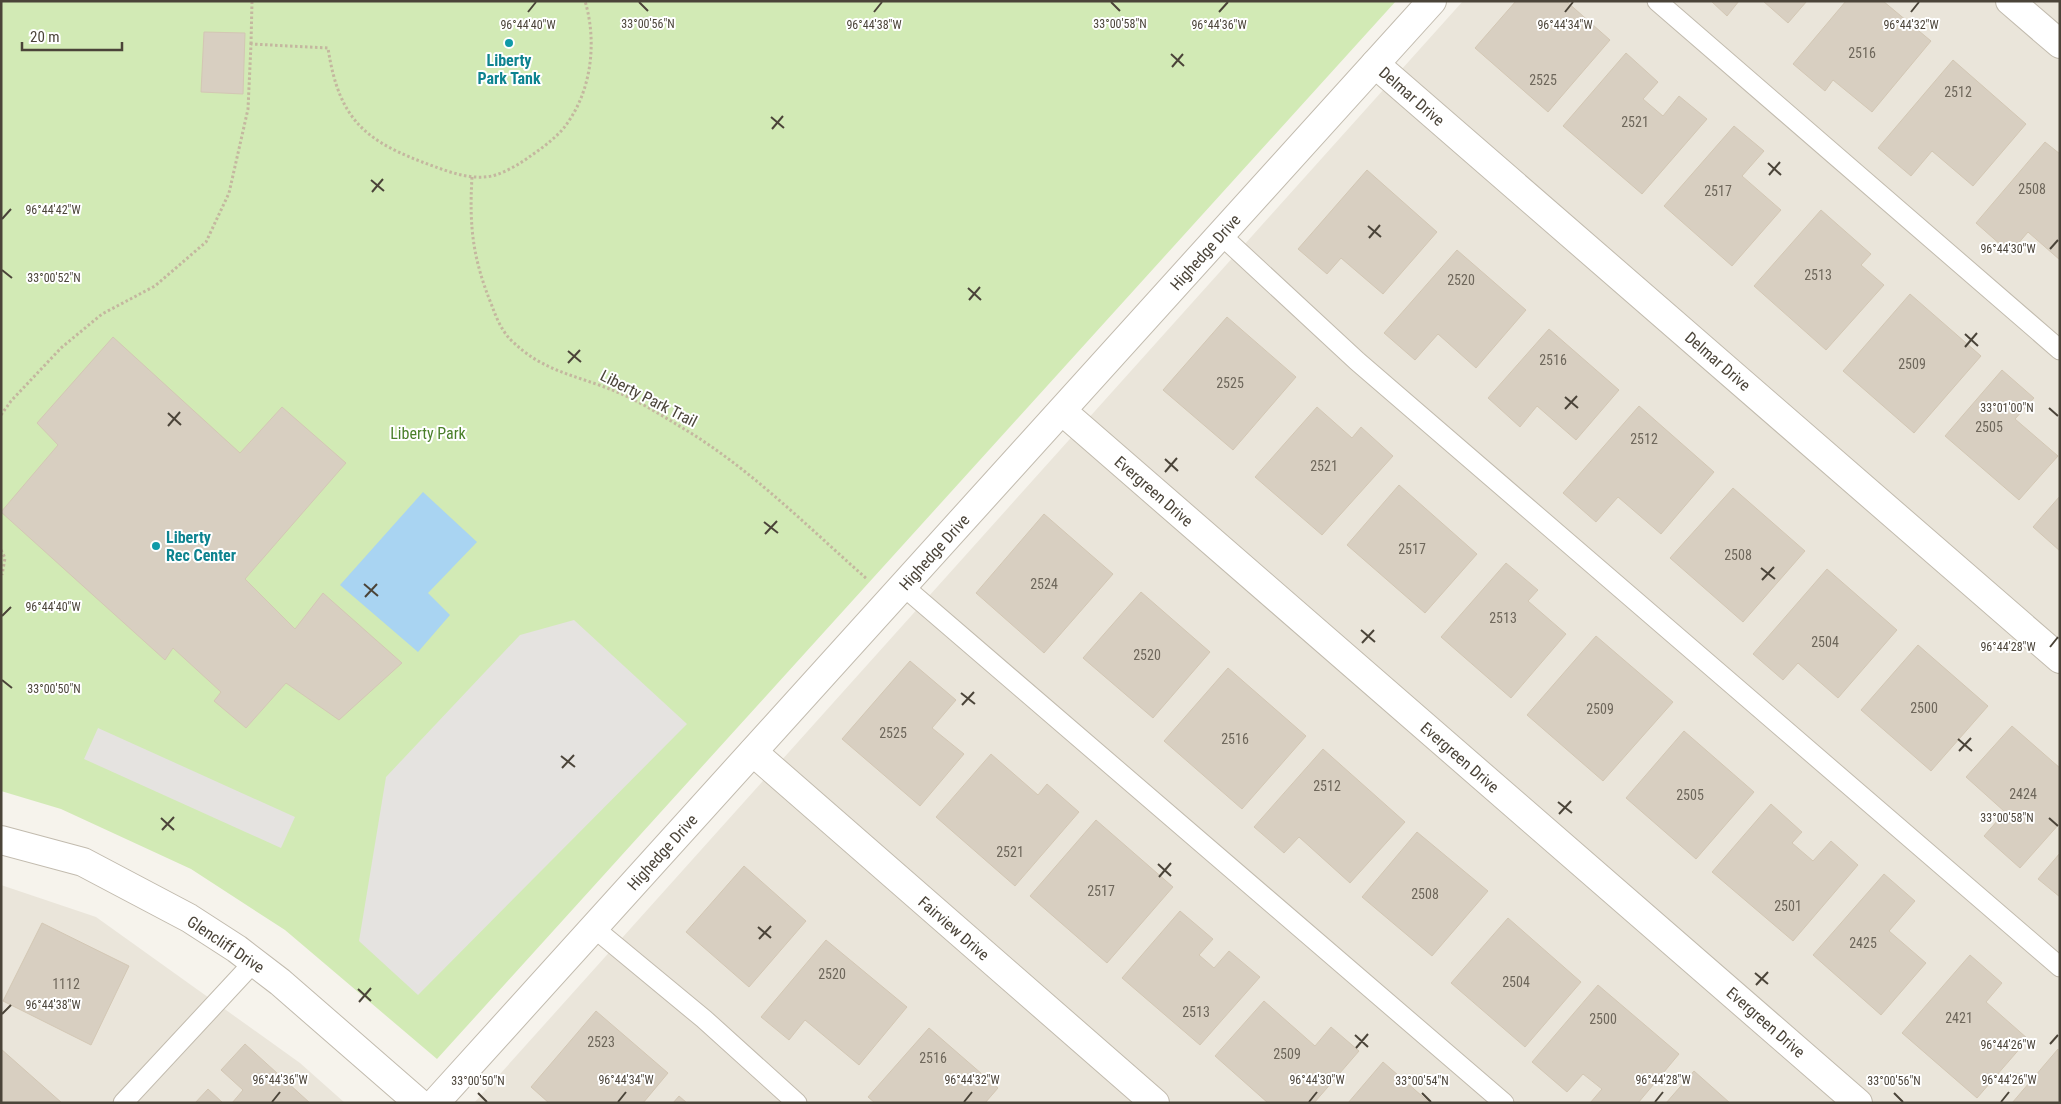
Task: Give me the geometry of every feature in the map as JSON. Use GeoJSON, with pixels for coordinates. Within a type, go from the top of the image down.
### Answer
{"type":"FeatureCollection","features":[{"type":"Feature","properties":{"kind":"street","name":"Highedge Drive"},"geometry":{"type":"LineString","coordinates":[[435,1103],[1432,1]]}},
{"type":"Feature","properties":{"kind":"street"},"geometry":{"type":"LineString","coordinates":[[2010,1],[2060,44]]}},
{"type":"Feature","properties":{"kind":"street","name":"Delmar Drive"},"geometry":{"type":"LineString","coordinates":[[1375,64],[2060,659]]}},
{"type":"Feature","properties":{"kind":"street","name":"Evergreen Drive"},"geometry":{"type":"LineString","coordinates":[[1062,411],[1858,1103]]}},
{"type":"Feature","properties":{"kind":"street","name":"Fairview Drive"},"geometry":{"type":"LineString","coordinates":[[753,752],[1155,1103]]}},
{"type":"Feature","properties":{"kind":"street","name":"Glencliff Drive"},"geometry":{"type":"LineString","coordinates":[[1,840],[83,862],[189,918],[237,949],[280,982],[419,1103]]}},
{"type":"Feature","properties":{"kind":"lane"},"geometry":{"type":"LineString","coordinates":[[1657,1],[2060,350]]}},
{"type":"Feature","properties":{"kind":"lane"},"geometry":{"type":"LineString","coordinates":[[1221,235],[1372,374],[2060,967]]}},
{"type":"Feature","properties":{"kind":"lane"},"geometry":{"type":"LineString","coordinates":[[903,586],[1504,1103]]}},
{"type":"Feature","properties":{"kind":"lane"},"geometry":{"type":"LineString","coordinates":[[594,928],[704,1019],[798,1103]]}},
{"type":"Feature","properties":{"kind":"lane"},"geometry":{"type":"LineString","coordinates":[[123,1103],[254,962]]}},
{"type":"Feature","properties":{"kind":"path"},"geometry":{"type":"LineString","coordinates":[[1,415],[11,401],[61,348],[102,314],[155,286],[206,242],[229,193],[248,109],[252,1]]}},
{"type":"Feature","properties":{"kind":"path"},"geometry":{"type":"LineString","coordinates":[[251,44],[328,48],[332,74],[341,101],[358,126],[382,144],[406,156],[444,170],[472,177],[492,176],[504,172],[542,148],[566,125],[583,93],[590,60],[592,41],[591,20],[585,1]]}},
{"type":"Feature","properties":{"kind":"path","name":"Liberty Park Trail"},"geometry":{"type":"LineString","coordinates":[[472,177],[470,215],[478,266],[496,316],[509,338],[528,355],[548,368],[620,393],[678,425],[713,448],[770,493],[874,585]]}},
{"type":"Feature","properties":{"kind":"path"},"geometry":{"type":"LineString","coordinates":[[1,550],[5,558],[2,575]]}},
{"type":"Feature","properties":{"kind":"shaded area"},"geometry":{"type":"Polygon","coordinates":[[[1463,1],[2060,1],[2060,1103],[474,1103],[1463,1]]]}},
{"type":"Feature","properties":{"kind":"shaded area"},"geometry":{"type":"Polygon","coordinates":[[[574,620],[687,724],[418,995],[359,941],[386,777],[520,635],[574,620]]]}},
{"type":"Feature","properties":{"kind":"shaded area"},"geometry":{"type":"Polygon","coordinates":[[[98,728],[295,817],[281,848],[84,759],[98,728]]]}},
{"type":"Feature","properties":{"kind":"shaded area"},"geometry":{"type":"Polygon","coordinates":[[[1,885],[96,917],[300,1063],[345,1103],[1,1103],[1,885]]]}},
{"type":"Feature","properties":{"kind":"green space","name":"Liberty Park"},"geometry":{"type":"Polygon","coordinates":[[[1,1],[1396,1],[437,1059],[285,930],[191,869],[61,809],[1,791],[1,1]]]}},
{"type":"Feature","properties":{"kind":"water"},"geometry":{"type":"Polygon","coordinates":[[[423,492],[477,542],[428,593],[450,615],[418,652],[340,585],[423,492]]]}},
{"type":"Feature","properties":{"kind":"building"},"geometry":{"type":"Polygon","coordinates":[[[1516,1],[1566,1],[1610,40],[1548,112],[1475,48],[1516,1]]]}},
{"type":"Feature","properties":{"kind":"building"},"geometry":{"type":"Polygon","coordinates":[[[1711,1],[1739,1],[1727,16],[1711,1]]]}},
{"type":"Feature","properties":{"kind":"building"},"geometry":{"type":"Polygon","coordinates":[[[1763,1],[1807,1],[1788,23],[1763,1]]]}},
{"type":"Feature","properties":{"kind":"building"},"geometry":{"type":"Polygon","coordinates":[[[1846,1],[1883,1],[1931,41],[1872,112],[1833,80],[1825,91],[1793,64],[1846,1]]]}},
{"type":"Feature","properties":{"kind":"building"},"geometry":{"type":"Polygon","coordinates":[[[204,32],[245,33],[243,94],[201,92],[204,32]]]}},
{"type":"Feature","properties":{"kind":"building"},"geometry":{"type":"Polygon","coordinates":[[[1626,53],[1658,82],[1643,99],[1663,116],[1679,96],[1707,119],[1642,194],[1563,126],[1626,53]]]}},
{"type":"Feature","properties":{"kind":"building"},"geometry":{"type":"Polygon","coordinates":[[[1953,60],[2026,124],[1973,186],[1932,151],[1911,176],[1878,148],[1953,60]]]}},
{"type":"Feature","properties":{"kind":"building"},"geometry":{"type":"Polygon","coordinates":[[[1734,126],[1764,151],[1742,176],[1781,210],[1732,266],[1664,206],[1734,126]]]}},
{"type":"Feature","properties":{"kind":"building"},"geometry":{"type":"Polygon","coordinates":[[[2045,142],[2060,154],[2060,260],[2028,232],[2010,253],[1976,223],[2045,142]]]}},
{"type":"Feature","properties":{"kind":"building"},"geometry":{"type":"Polygon","coordinates":[[[1367,170],[1437,232],[1383,294],[1341,258],[1327,274],[1298,249],[1367,170]]]}},
{"type":"Feature","properties":{"kind":"building"},"geometry":{"type":"Polygon","coordinates":[[[1821,210],[1871,254],[1861,265],[1884,285],[1826,350],[1754,286],[1821,210]]]}},
{"type":"Feature","properties":{"kind":"building"},"geometry":{"type":"Polygon","coordinates":[[[1457,250],[1526,310],[1476,368],[1438,334],[1415,360],[1384,333],[1457,250]]]}},
{"type":"Feature","properties":{"kind":"building"},"geometry":{"type":"Polygon","coordinates":[[[1910,294],[1981,356],[1914,433],[1843,371],[1910,294]]]}},
{"type":"Feature","properties":{"kind":"building"},"geometry":{"type":"Polygon","coordinates":[[[1227,317],[1296,377],[1233,450],[1163,390],[1227,317]]]}},
{"type":"Feature","properties":{"kind":"building"},"geometry":{"type":"Polygon","coordinates":[[[1549,329],[1619,390],[1576,440],[1537,406],[1520,427],[1488,398],[1549,329]]]}},
{"type":"Feature","properties":{"kind":"building","name":"Liberty Rec Center"},"geometry":{"type":"Polygon","coordinates":[[[113,337],[240,453],[282,407],[346,463],[245,579],[295,629],[323,593],[402,663],[339,720],[286,683],[246,728],[214,701],[221,692],[173,648],[165,660],[1,512],[58,445],[37,423],[113,337]]]}},
{"type":"Feature","properties":{"kind":"building"},"geometry":{"type":"Polygon","coordinates":[[[2002,370],[2034,398],[2015,419],[2058,456],[2019,500],[1945,436],[2002,370]]]}},
{"type":"Feature","properties":{"kind":"building"},"geometry":{"type":"Polygon","coordinates":[[[1639,406],[1714,472],[1661,534],[1618,497],[1596,522],[1563,493],[1639,406]]]}},
{"type":"Feature","properties":{"kind":"building"},"geometry":{"type":"Polygon","coordinates":[[[1317,407],[1352,438],[1361,427],[1393,456],[1322,535],[1255,477],[1317,407]]]}},
{"type":"Feature","properties":{"kind":"building"},"geometry":{"type":"Polygon","coordinates":[[[1399,485],[1477,554],[1425,613],[1347,545],[1399,485]]]}},
{"type":"Feature","properties":{"kind":"building"},"geometry":{"type":"Polygon","coordinates":[[[1733,488],[1805,551],[1743,622],[1670,558],[1733,488]]]}},
{"type":"Feature","properties":{"kind":"building"},"geometry":{"type":"Polygon","coordinates":[[[2060,496],[2060,551],[2033,527],[2060,496]]]}},
{"type":"Feature","properties":{"kind":"building"},"geometry":{"type":"Polygon","coordinates":[[[1044,514],[1113,574],[1044,653],[976,593],[1044,514]]]}},
{"type":"Feature","properties":{"kind":"building"},"geometry":{"type":"Polygon","coordinates":[[[1506,563],[1538,590],[1528,601],[1566,634],[1511,698],[1441,637],[1506,563]]]}},
{"type":"Feature","properties":{"kind":"building"},"geometry":{"type":"Polygon","coordinates":[[[1827,569],[1897,630],[1838,698],[1798,663],[1783,680],[1753,654],[1827,569]]]}},
{"type":"Feature","properties":{"kind":"building"},"geometry":{"type":"Polygon","coordinates":[[[1141,592],[1210,652],[1153,718],[1083,658],[1141,592]]]}},
{"type":"Feature","properties":{"kind":"building"},"geometry":{"type":"Polygon","coordinates":[[[1596,636],[1673,702],[1603,781],[1527,715],[1596,636]]]}},
{"type":"Feature","properties":{"kind":"building"},"geometry":{"type":"Polygon","coordinates":[[[1918,645],[1988,706],[1931,771],[1861,710],[1918,645]]]}},
{"type":"Feature","properties":{"kind":"building"},"geometry":{"type":"Polygon","coordinates":[[[910,661],[956,700],[932,728],[964,754],[920,806],[842,739],[910,661]]]}},
{"type":"Feature","properties":{"kind":"building"},"geometry":{"type":"Polygon","coordinates":[[[1228,668],[1306,736],[1242,809],[1164,741],[1228,668]]]}},
{"type":"Feature","properties":{"kind":"building"},"geometry":{"type":"Polygon","coordinates":[[[2012,726],[2060,768],[2060,823],[2020,868],[1984,836],[2005,812],[1966,777],[2012,726]]]}},
{"type":"Feature","properties":{"kind":"building"},"geometry":{"type":"Polygon","coordinates":[[[1684,731],[1754,792],[1696,859],[1626,798],[1684,731]]]}},
{"type":"Feature","properties":{"kind":"building"},"geometry":{"type":"Polygon","coordinates":[[[1323,749],[1405,822],[1350,883],[1299,837],[1284,853],[1254,827],[1323,749]]]}},
{"type":"Feature","properties":{"kind":"building"},"geometry":{"type":"Polygon","coordinates":[[[991,754],[1038,795],[1047,784],[1079,812],[1015,886],[936,817],[991,754]]]}},
{"type":"Feature","properties":{"kind":"building"},"geometry":{"type":"Polygon","coordinates":[[[1771,804],[1802,832],[1792,843],[1813,861],[1831,841],[1858,865],[1793,941],[1712,872],[1771,804]]]}},
{"type":"Feature","properties":{"kind":"building"},"geometry":{"type":"Polygon","coordinates":[[[1096,820],[1173,887],[1107,963],[1030,896],[1096,820]]]}},
{"type":"Feature","properties":{"kind":"building"},"geometry":{"type":"Polygon","coordinates":[[[1417,832],[1488,891],[1432,956],[1362,897],[1417,832]]]}},
{"type":"Feature","properties":{"kind":"building"},"geometry":{"type":"Polygon","coordinates":[[[2060,853],[2060,897],[2038,879],[2060,853]]]}},
{"type":"Feature","properties":{"kind":"building"},"geometry":{"type":"Polygon","coordinates":[[[744,866],[806,921],[749,987],[686,932],[744,866]]]}},
{"type":"Feature","properties":{"kind":"building"},"geometry":{"type":"Polygon","coordinates":[[[1884,874],[1915,901],[1889,931],[1926,963],[1881,1015],[1813,955],[1884,874]]]}},
{"type":"Feature","properties":{"kind":"building"},"geometry":{"type":"Polygon","coordinates":[[[1180,911],[1213,939],[1199,955],[1214,968],[1229,951],[1260,977],[1200,1045],[1122,978],[1180,911]]]}},
{"type":"Feature","properties":{"kind":"building"},"geometry":{"type":"Polygon","coordinates":[[[1508,918],[1581,982],[1525,1047],[1451,983],[1508,918]]]}},
{"type":"Feature","properties":{"kind":"building"},"geometry":{"type":"Polygon","coordinates":[[[42,923],[129,966],[91,1045],[3,1001],[42,923]]]}},
{"type":"Feature","properties":{"kind":"building"},"geometry":{"type":"Polygon","coordinates":[[[826,940],[907,1007],[859,1065],[805,1020],[789,1040],[761,1017],[826,940]]]}},
{"type":"Feature","properties":{"kind":"building"},"geometry":{"type":"Polygon","coordinates":[[[1970,955],[2002,983],[1986,1002],[2028,1039],[1977,1098],[1902,1033],[1970,955]]]}},
{"type":"Feature","properties":{"kind":"building"},"geometry":{"type":"Polygon","coordinates":[[[1598,985],[1679,1054],[1638,1103],[1590,1103],[1602,1089],[1583,1074],[1567,1092],[1532,1062],[1598,985]]]}},
{"type":"Feature","properties":{"kind":"building"},"geometry":{"type":"Polygon","coordinates":[[[1264,1001],[1315,1046],[1331,1027],[1359,1051],[1314,1103],[1268,1103],[1215,1056],[1264,1001]]]}},
{"type":"Feature","properties":{"kind":"building"},"geometry":{"type":"Polygon","coordinates":[[[596,1011],[668,1073],[643,1103],[549,1103],[531,1087],[596,1011]]]}},
{"type":"Feature","properties":{"kind":"building"},"geometry":{"type":"Polygon","coordinates":[[[929,1028],[998,1088],[985,1103],[875,1103],[868,1097],[929,1028]]]}},
{"type":"Feature","properties":{"kind":"building"},"geometry":{"type":"Polygon","coordinates":[[[245,1044],[310,1103],[232,1103],[243,1090],[221,1070],[245,1044]]]}},
{"type":"Feature","properties":{"kind":"building"},"geometry":{"type":"Polygon","coordinates":[[[1,1049],[62,1103],[1,1103],[1,1049]]]}},
{"type":"Feature","properties":{"kind":"building"},"geometry":{"type":"Polygon","coordinates":[[[2058,1049],[2060,1103],[2012,1103],[2058,1049]]]}},
{"type":"Feature","properties":{"kind":"building"},"geometry":{"type":"Polygon","coordinates":[[[1383,1062],[1430,1103],[1348,1103],[1383,1062]]]}},
{"type":"Feature","properties":{"kind":"building"},"geometry":{"type":"Polygon","coordinates":[[[1694,1071],[1730,1103],[1666,1103],[1694,1071]]]}},
{"type":"Feature","properties":{"kind":"building"},"geometry":{"type":"Polygon","coordinates":[[[208,1089],[223,1103],[195,1103],[208,1089]]]}},
{"type":"Feature","properties":{"kind":"building"},"geometry":{"type":"Polygon","coordinates":[[[679,1096],[687,1103],[673,1103],[679,1096]]]}},
{"type":"Feature","properties":{"kind":"place","name":"Liberty Park Tank"},"geometry":{"type":"Point","coordinates":[509,43]}},
{"type":"Feature","properties":{"kind":"place","name":"Liberty Rec Center"},"geometry":{"type":"Point","coordinates":[156,546]}}]}
